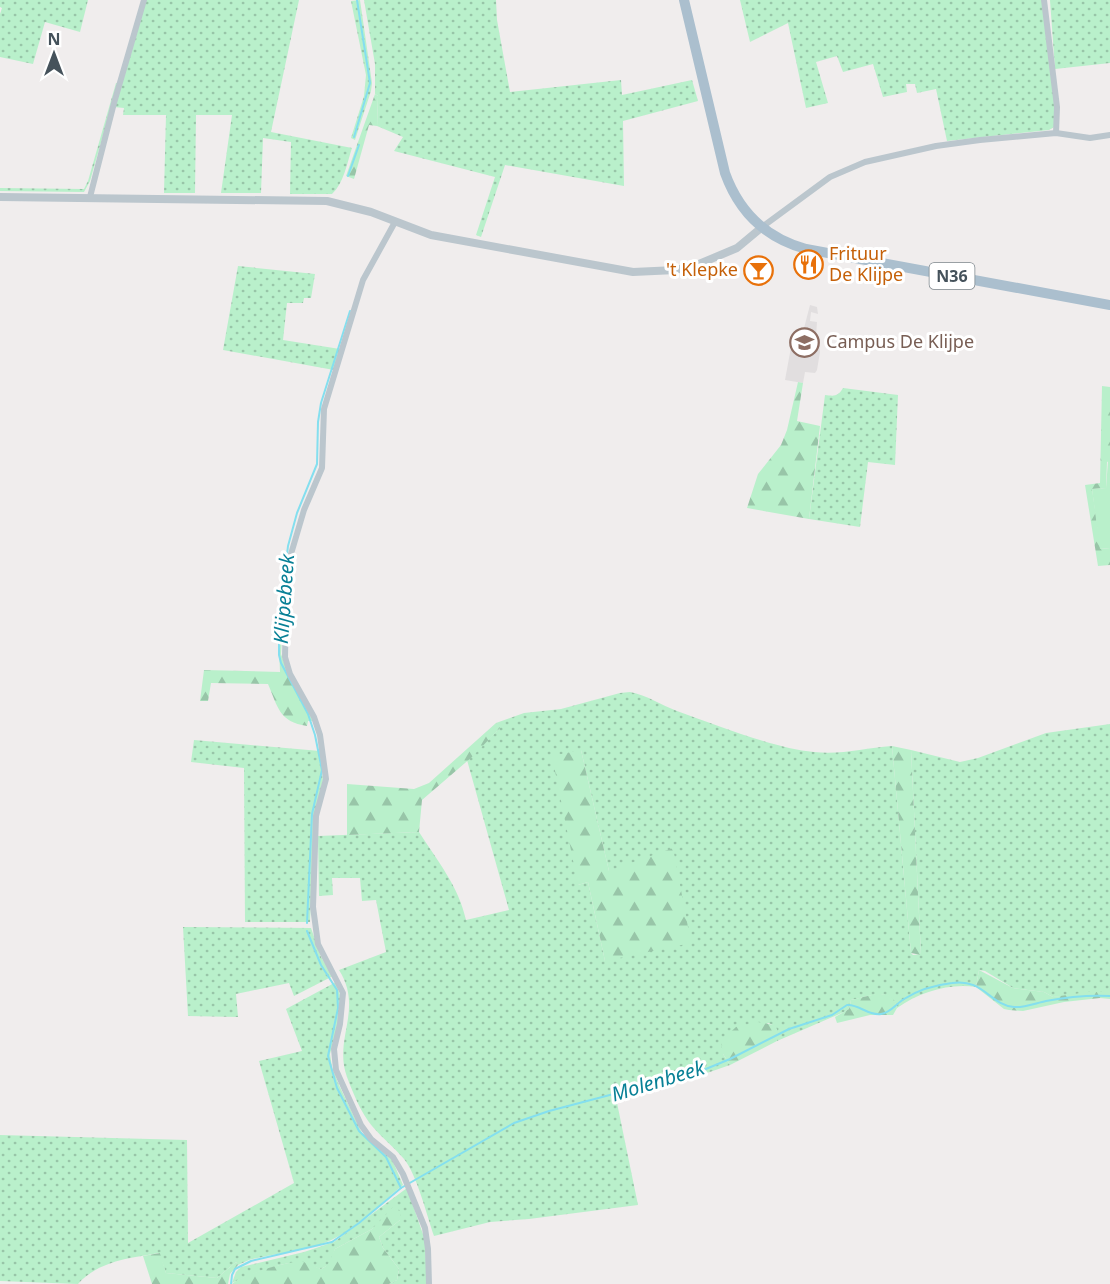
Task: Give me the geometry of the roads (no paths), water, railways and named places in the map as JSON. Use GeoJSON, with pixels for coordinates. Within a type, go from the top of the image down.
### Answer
{"type":"FeatureCollection","features":[{"type":"Feature","properties":{"kind":"main road","name":"N36"},"geometry":{"type":"LineString","coordinates":[[684,0],[725,173],[736,198],[761,228],[785,242],[806,249],[1110,305]]}},
{"type":"Feature","properties":{"kind":"street"},"geometry":{"type":"LineString","coordinates":[[90,197],[144,0]]}},
{"type":"Feature","properties":{"kind":"street"},"geometry":{"type":"LineString","coordinates":[[1044,0],[1056,97],[1056,133]]}},
{"type":"Feature","properties":{"kind":"street"},"geometry":{"type":"LineString","coordinates":[[0,196],[317,200],[351,206],[431,235],[633,272],[644,272],[676,270],[699,264],[737,248],[830,177],[865,162],[958,142],[1056,133],[1090,138],[1110,135]]}},
{"type":"Feature","properties":{"kind":"street"},"geometry":{"type":"LineString","coordinates":[[395,222],[363,280],[324,409],[322,468],[304,510],[291,554],[285,657],[290,674],[318,726],[326,778],[316,816],[313,907],[318,944],[343,993],[340,1024],[334,1048],[336,1070],[361,1125],[393,1156],[406,1180],[427,1238],[429,1284]]}},
{"type":"Feature","properties":{"kind":"waterway","name":"Klijpebeek"},"geometry":{"type":"LineString","coordinates":[[354,137],[370,83],[357,0]]}},
{"type":"Feature","properties":{"kind":"waterway","name":"Klijpebeek"},"geometry":{"type":"LineString","coordinates":[[348,176],[359,145]]}},
{"type":"Feature","properties":{"kind":"waterway","name":"Klijpebeek"},"geometry":{"type":"LineString","coordinates":[[307,923],[312,814],[322,770],[308,714],[281,663],[279,621],[288,546],[297,513],[317,464],[321,403],[350,311]]}},
{"type":"Feature","properties":{"kind":"waterway","name":"Klijpebeek"},"geometry":{"type":"LineString","coordinates":[[307,931],[321,965],[337,990],[338,1008],[328,1056],[337,1088],[359,1131],[386,1157],[401,1188]]}},
{"type":"Feature","properties":{"kind":"waterway","name":"Molenbeek"},"geometry":{"type":"LineString","coordinates":[[231,1284],[235,1269],[251,1261],[332,1242],[401,1188],[514,1123],[549,1111],[701,1071],[789,1029],[832,1015],[847,1005],[881,1014],[921,991],[952,983],[971,984],[999,1002],[1014,1007],[1070,997],[1110,996]]}},
{"type":"Feature","properties":{"kind":"place","name":"Frituur De Klijpe"},"geometry":{"type":"Point","coordinates":[808,264]}},
{"type":"Feature","properties":{"kind":"place","name":"'t Klepke"},"geometry":{"type":"Point","coordinates":[759,270]}},
{"type":"Feature","properties":{"kind":"place","name":"Campus De Klijpe"},"geometry":{"type":"Point","coordinates":[805,342]}}]}
